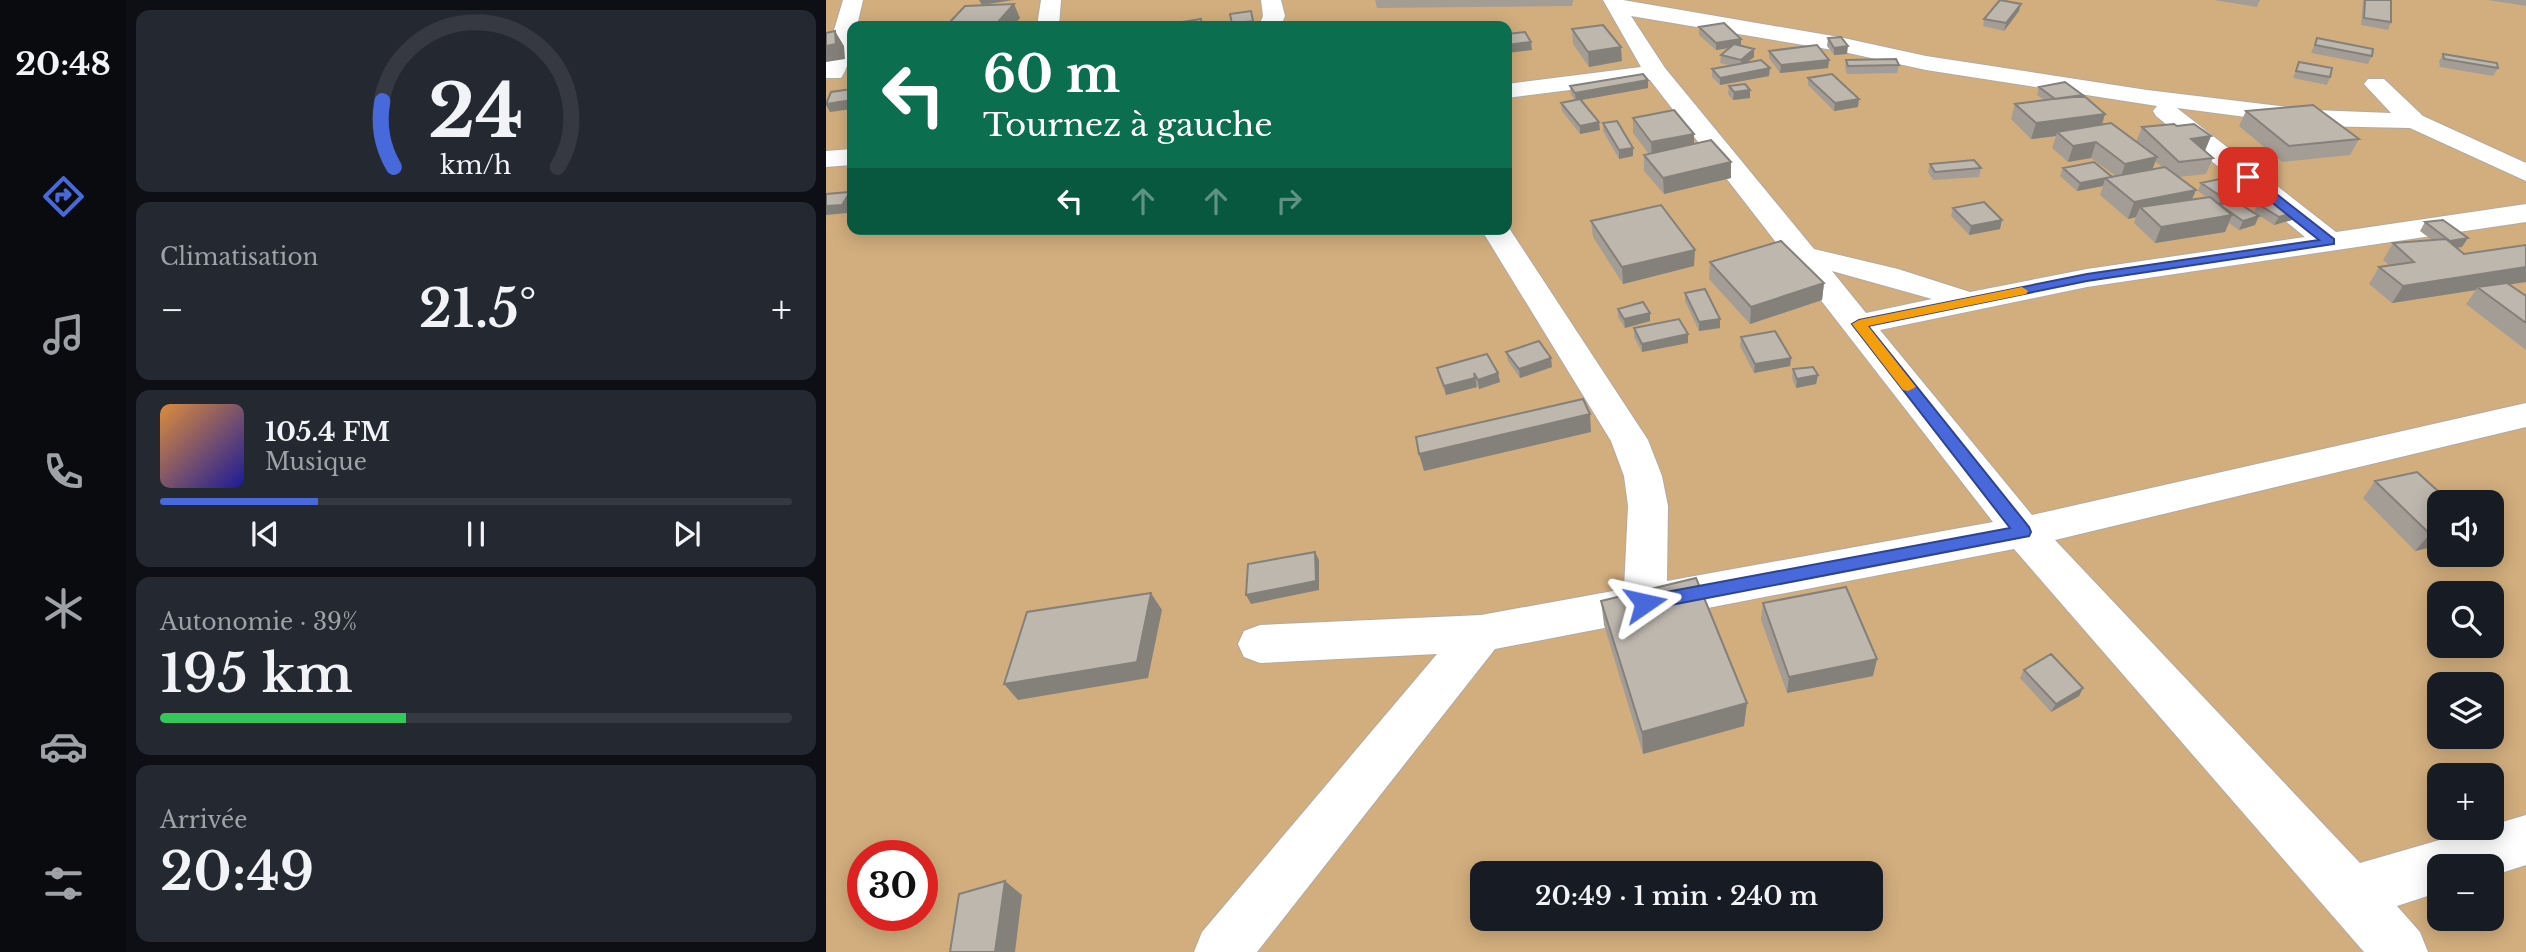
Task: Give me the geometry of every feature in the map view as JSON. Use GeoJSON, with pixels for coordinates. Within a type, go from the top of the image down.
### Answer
{"type":"FeatureCollection","features":[{"type":"Feature","properties":{"kind":"street"},"geometry":{"type":"LineString","coordinates":[[847,21],[853,0]]}},
{"type":"Feature","properties":{"kind":"street"},"geometry":{"type":"LineString","coordinates":[[1049,21],[1051,0]]}},
{"type":"Feature","properties":{"kind":"street"},"geometry":{"type":"LineString","coordinates":[[1271,0],[1272,21]]}},
{"type":"Feature","properties":{"kind":"street"},"geometry":{"type":"LineString","coordinates":[[1614,4],[1656,72],[2023,532],[2351,893],[2400,952]]}},
{"type":"Feature","properties":{"kind":"street"},"geometry":{"type":"LineString","coordinates":[[1614,4],[1828,42],[1926,64],[2147,97],[2314,118],[2414,121]]}},
{"type":"Feature","properties":{"kind":"street"},"geometry":{"type":"LineString","coordinates":[[833,73],[847,22]]}},
{"type":"Feature","properties":{"kind":"street"},"geometry":{"type":"LineString","coordinates":[[1512,90],[1656,72]]}},
{"type":"Feature","properties":{"kind":"street"},"geometry":{"type":"LineString","coordinates":[[2376,83],[2414,121],[2526,173]]}},
{"type":"Feature","properties":{"kind":"street"},"geometry":{"type":"LineString","coordinates":[[2147,97],[2330,242]]}},
{"type":"Feature","properties":{"kind":"street"},"geometry":{"type":"LineString","coordinates":[[826,159],[847,157]]}},
{"type":"Feature","properties":{"kind":"street"},"geometry":{"type":"LineString","coordinates":[[1859,324],[2087,278],[2526,213]]}},
{"type":"Feature","properties":{"kind":"street"},"geometry":{"type":"LineString","coordinates":[[1499,235],[1629,440],[1643,477],[1648,506],[1645,603]]}},
{"type":"Feature","properties":{"kind":"street"},"geometry":{"type":"LineString","coordinates":[[1804,256],[1919,283],[1967,302]]}},
{"type":"Feature","properties":{"kind":"street"},"geometry":{"type":"LineString","coordinates":[[1260,644],[1481,633],[2023,532],[2526,415]]}},
{"type":"Feature","properties":{"kind":"street"},"geometry":{"type":"LineString","coordinates":[[1222,952],[1481,633]]}},
{"type":"Feature","properties":{"kind":"street"},"geometry":{"type":"LineString","coordinates":[[2351,893],[2526,840]]}},
{"type":"Feature","properties":{"kind":"shaded area"},"geometry":{"type":"Polygon","coordinates":[[[826,0],[2526,0],[2526,952],[826,952],[826,0]]]}},
{"type":"Feature","properties":{"kind":"building"},"geometry":{"type":"Polygon","coordinates":[[[2000,0],[2021,4],[2006,23],[1984,19],[2000,0]]]}},
{"type":"Feature","properties":{"kind":"building"},"geometry":{"type":"Polygon","coordinates":[[[2365,0],[2391,0],[2391,22],[2364,18],[2365,0]]]}},
{"type":"Feature","properties":{"kind":"building"},"geometry":{"type":"Polygon","coordinates":[[[1014,4],[999,21],[951,21],[965,6],[1014,4]]]}},
{"type":"Feature","properties":{"kind":"building"},"geometry":{"type":"Polygon","coordinates":[[[1251,11],[1253,21],[1231,21],[1230,14],[1251,11]]]}},
{"type":"Feature","properties":{"kind":"building"},"geometry":{"type":"Polygon","coordinates":[[[1724,23],[1741,39],[1716,43],[1699,27],[1724,23]]]}},
{"type":"Feature","properties":{"kind":"building"},"geometry":{"type":"Polygon","coordinates":[[[1603,25],[1621,47],[1588,52],[1572,29],[1603,25]]]}},
{"type":"Feature","properties":{"kind":"building"},"geometry":{"type":"Polygon","coordinates":[[[835,31],[836,44],[826,46],[826,33],[835,31]]]}},
{"type":"Feature","properties":{"kind":"building"},"geometry":{"type":"Polygon","coordinates":[[[1525,32],[1531,42],[1512,44],[1512,33],[1525,32]]]}},
{"type":"Feature","properties":{"kind":"building"},"geometry":{"type":"Polygon","coordinates":[[[1841,37],[1848,46],[1834,48],[1828,38],[1841,37]]]}},
{"type":"Feature","properties":{"kind":"building"},"geometry":{"type":"Polygon","coordinates":[[[2317,38],[2373,49],[2372,56],[2315,45],[2317,38]]]}},
{"type":"Feature","properties":{"kind":"building"},"geometry":{"type":"Polygon","coordinates":[[[1734,44],[1754,49],[1741,60],[1721,55],[1734,44]]]}},
{"type":"Feature","properties":{"kind":"building"},"geometry":{"type":"Polygon","coordinates":[[[1817,45],[1829,60],[1781,65],[1769,51],[1817,45]]]}},
{"type":"Feature","properties":{"kind":"building"},"geometry":{"type":"Polygon","coordinates":[[[2443,54],[2497,63],[2498,68],[2444,59],[2443,54]]]}},
{"type":"Feature","properties":{"kind":"building"},"geometry":{"type":"Polygon","coordinates":[[[1896,59],[1899,65],[1848,66],[1846,60],[1896,59]]]}},
{"type":"Feature","properties":{"kind":"building"},"geometry":{"type":"Polygon","coordinates":[[[1761,60],[1770,68],[1720,78],[1712,69],[1761,60]]]}},
{"type":"Feature","properties":{"kind":"building"},"geometry":{"type":"Polygon","coordinates":[[[2299,62],[2332,68],[2330,77],[2296,71],[2299,62]]]}},
{"type":"Feature","properties":{"kind":"building"},"geometry":{"type":"Polygon","coordinates":[[[1643,74],[1648,80],[1575,93],[1570,86],[1643,74]]]}},
{"type":"Feature","properties":{"kind":"building"},"geometry":{"type":"Polygon","coordinates":[[[1832,74],[1859,99],[1835,103],[1808,78],[1832,74]]]}},
{"type":"Feature","properties":{"kind":"building"},"geometry":{"type":"Polygon","coordinates":[[[2065,82],[2084,96],[2055,99],[2039,87],[2065,82]]]}},
{"type":"Feature","properties":{"kind":"building"},"geometry":{"type":"Polygon","coordinates":[[[1745,84],[1750,90],[1734,92],[1729,86],[1745,84]]]}},
{"type":"Feature","properties":{"kind":"building"},"geometry":{"type":"Polygon","coordinates":[[[847,90],[847,101],[826,104],[831,92],[847,90]]]}},
{"type":"Feature","properties":{"kind":"building"},"geometry":{"type":"Polygon","coordinates":[[[2083,95],[2105,114],[2036,123],[2015,104],[2083,95]]]}},
{"type":"Feature","properties":{"kind":"building"},"geometry":{"type":"Polygon","coordinates":[[[1580,99],[1599,122],[1580,126],[1561,103],[1580,99]]]}},
{"type":"Feature","properties":{"kind":"building"},"geometry":{"type":"Polygon","coordinates":[[[2313,105],[2359,139],[2289,146],[2246,111],[2313,105]]]}},
{"type":"Feature","properties":{"kind":"building"},"geometry":{"type":"Polygon","coordinates":[[[1674,110],[1694,134],[1651,142],[1633,118],[1674,110]]]}},
{"type":"Feature","properties":{"kind":"building"},"geometry":{"type":"Polygon","coordinates":[[[1617,121],[1633,148],[1619,150],[1603,123],[1617,121]]]}},
{"type":"Feature","properties":{"kind":"building"},"geometry":{"type":"Polygon","coordinates":[[[2111,123],[2157,157],[2125,164],[2096,142],[2073,146],[2057,132],[2111,123]]]}},
{"type":"Feature","properties":{"kind":"building"},"geometry":{"type":"Polygon","coordinates":[[[2194,124],[2211,136],[2191,139],[2213,158],[2179,162],[2142,127],[2194,124]]]}},
{"type":"Feature","properties":{"kind":"building"},"geometry":{"type":"Polygon","coordinates":[[[1711,140],[1731,162],[1663,178],[1644,155],[1711,140]]]}},
{"type":"Feature","properties":{"kind":"building"},"geometry":{"type":"Polygon","coordinates":[[[1974,160],[1981,168],[1935,172],[1930,164],[1974,160]]]}},
{"type":"Feature","properties":{"kind":"building"},"geometry":{"type":"Polygon","coordinates":[[[2094,162],[2112,177],[2080,183],[2063,168],[2094,162]]]}},
{"type":"Feature","properties":{"kind":"building"},"geometry":{"type":"Polygon","coordinates":[[[2165,167],[2196,190],[2134,202],[2105,178],[2165,167]]]}},
{"type":"Feature","properties":{"kind":"building"},"geometry":{"type":"Polygon","coordinates":[[[2229,177],[2249,190],[2222,197],[2201,183],[2229,177]]]}},
{"type":"Feature","properties":{"kind":"building"},"geometry":{"type":"Polygon","coordinates":[[[847,192],[847,197],[842,205],[826,206],[826,194],[847,192]]]}},
{"type":"Feature","properties":{"kind":"building"},"geometry":{"type":"Polygon","coordinates":[[[2210,197],[2232,215],[2161,227],[2140,207],[2210,197]]]}},
{"type":"Feature","properties":{"kind":"building"},"geometry":{"type":"Polygon","coordinates":[[[2275,199],[2296,212],[2279,217],[2258,204],[2275,199]]]}},
{"type":"Feature","properties":{"kind":"building"},"geometry":{"type":"Polygon","coordinates":[[[2235,201],[2259,216],[2243,221],[2220,205],[2235,201]]]}},
{"type":"Feature","properties":{"kind":"building"},"geometry":{"type":"Polygon","coordinates":[[[1984,202],[2002,220],[1971,226],[1953,208],[1984,202]]]}},
{"type":"Feature","properties":{"kind":"building"},"geometry":{"type":"Polygon","coordinates":[[[1661,205],[1695,250],[1622,267],[1591,221],[1661,205]]]}},
{"type":"Feature","properties":{"kind":"building"},"geometry":{"type":"Polygon","coordinates":[[[2443,220],[2468,238],[2450,241],[2425,222],[2443,220]]]}},
{"type":"Feature","properties":{"kind":"building"},"geometry":{"type":"Polygon","coordinates":[[[2446,239],[2464,254],[2526,245],[2526,267],[2403,286],[2379,267],[2414,262],[2393,243],[2446,239]]]}},
{"type":"Feature","properties":{"kind":"building"},"geometry":{"type":"Polygon","coordinates":[[[1781,241],[1824,283],[1751,307],[1710,262],[1781,241]]]}},
{"type":"Feature","properties":{"kind":"building"},"geometry":{"type":"Polygon","coordinates":[[[2507,283],[2526,296],[2526,323],[2477,287],[2507,283]]]}},
{"type":"Feature","properties":{"kind":"building"},"geometry":{"type":"Polygon","coordinates":[[[1705,289],[1720,319],[1699,322],[1685,293],[1705,289]]]}},
{"type":"Feature","properties":{"kind":"building"},"geometry":{"type":"Polygon","coordinates":[[[1643,302],[1650,313],[1624,319],[1618,309],[1643,302]]]}},
{"type":"Feature","properties":{"kind":"building"},"geometry":{"type":"Polygon","coordinates":[[[1679,319],[1688,334],[1642,344],[1634,328],[1679,319]]]}},
{"type":"Feature","properties":{"kind":"building"},"geometry":{"type":"Polygon","coordinates":[[[1775,331],[1791,358],[1755,364],[1741,337],[1775,331]]]}},
{"type":"Feature","properties":{"kind":"building"},"geometry":{"type":"Polygon","coordinates":[[[1539,341],[1551,358],[1519,369],[1506,352],[1539,341]]]}},
{"type":"Feature","properties":{"kind":"building"},"geometry":{"type":"Polygon","coordinates":[[[1487,354],[1498,373],[1478,380],[1474,373],[1475,378],[1444,386],[1437,368],[1487,354]]]}},
{"type":"Feature","properties":{"kind":"building"},"geometry":{"type":"Polygon","coordinates":[[[1813,367],[1818,375],[1797,379],[1793,369],[1813,367]]]}},
{"type":"Feature","properties":{"kind":"building"},"geometry":{"type":"Polygon","coordinates":[[[1583,399],[1590,414],[1419,454],[1416,437],[1583,399]]]}},
{"type":"Feature","properties":{"kind":"building"},"geometry":{"type":"Polygon","coordinates":[[[2417,472],[2437,490],[2427,490],[2427,531],[2375,481],[2417,472]]]}},
{"type":"Feature","properties":{"kind":"building"},"geometry":{"type":"Polygon","coordinates":[[[1315,552],[1316,581],[1246,595],[1248,564],[1315,552]]]}},
{"type":"Feature","properties":{"kind":"building"},"geometry":{"type":"Polygon","coordinates":[[[1696,578],[1747,703],[1642,732],[1601,601],[1696,578]]]}},
{"type":"Feature","properties":{"kind":"building"},"geometry":{"type":"Polygon","coordinates":[[[1846,587],[1877,659],[1789,677],[1763,603],[1846,587]]]}},
{"type":"Feature","properties":{"kind":"building"},"geometry":{"type":"Polygon","coordinates":[[[1151,593],[1137,662],[1004,684],[1027,612],[1151,593]]]}},
{"type":"Feature","properties":{"kind":"building"},"geometry":{"type":"Polygon","coordinates":[[[2051,654],[2083,688],[2056,704],[2024,670],[2051,654]]]}},
{"type":"Feature","properties":{"kind":"building"},"geometry":{"type":"Polygon","coordinates":[[[1005,881],[995,952],[950,952],[959,894],[1005,881]]]}},
{"type":"Feature","properties":{"kind":"slow traffic"},"geometry":{"type":"LineString","coordinates":[[1908,387],[1859,324],[2022,291]]}},
{"type":"Feature","properties":{"kind":"route"},"geometry":{"type":"LineString","coordinates":[[1645,603],[2023,532],[1859,324],[2087,278],[2330,242],[2248,177]]}}]}
